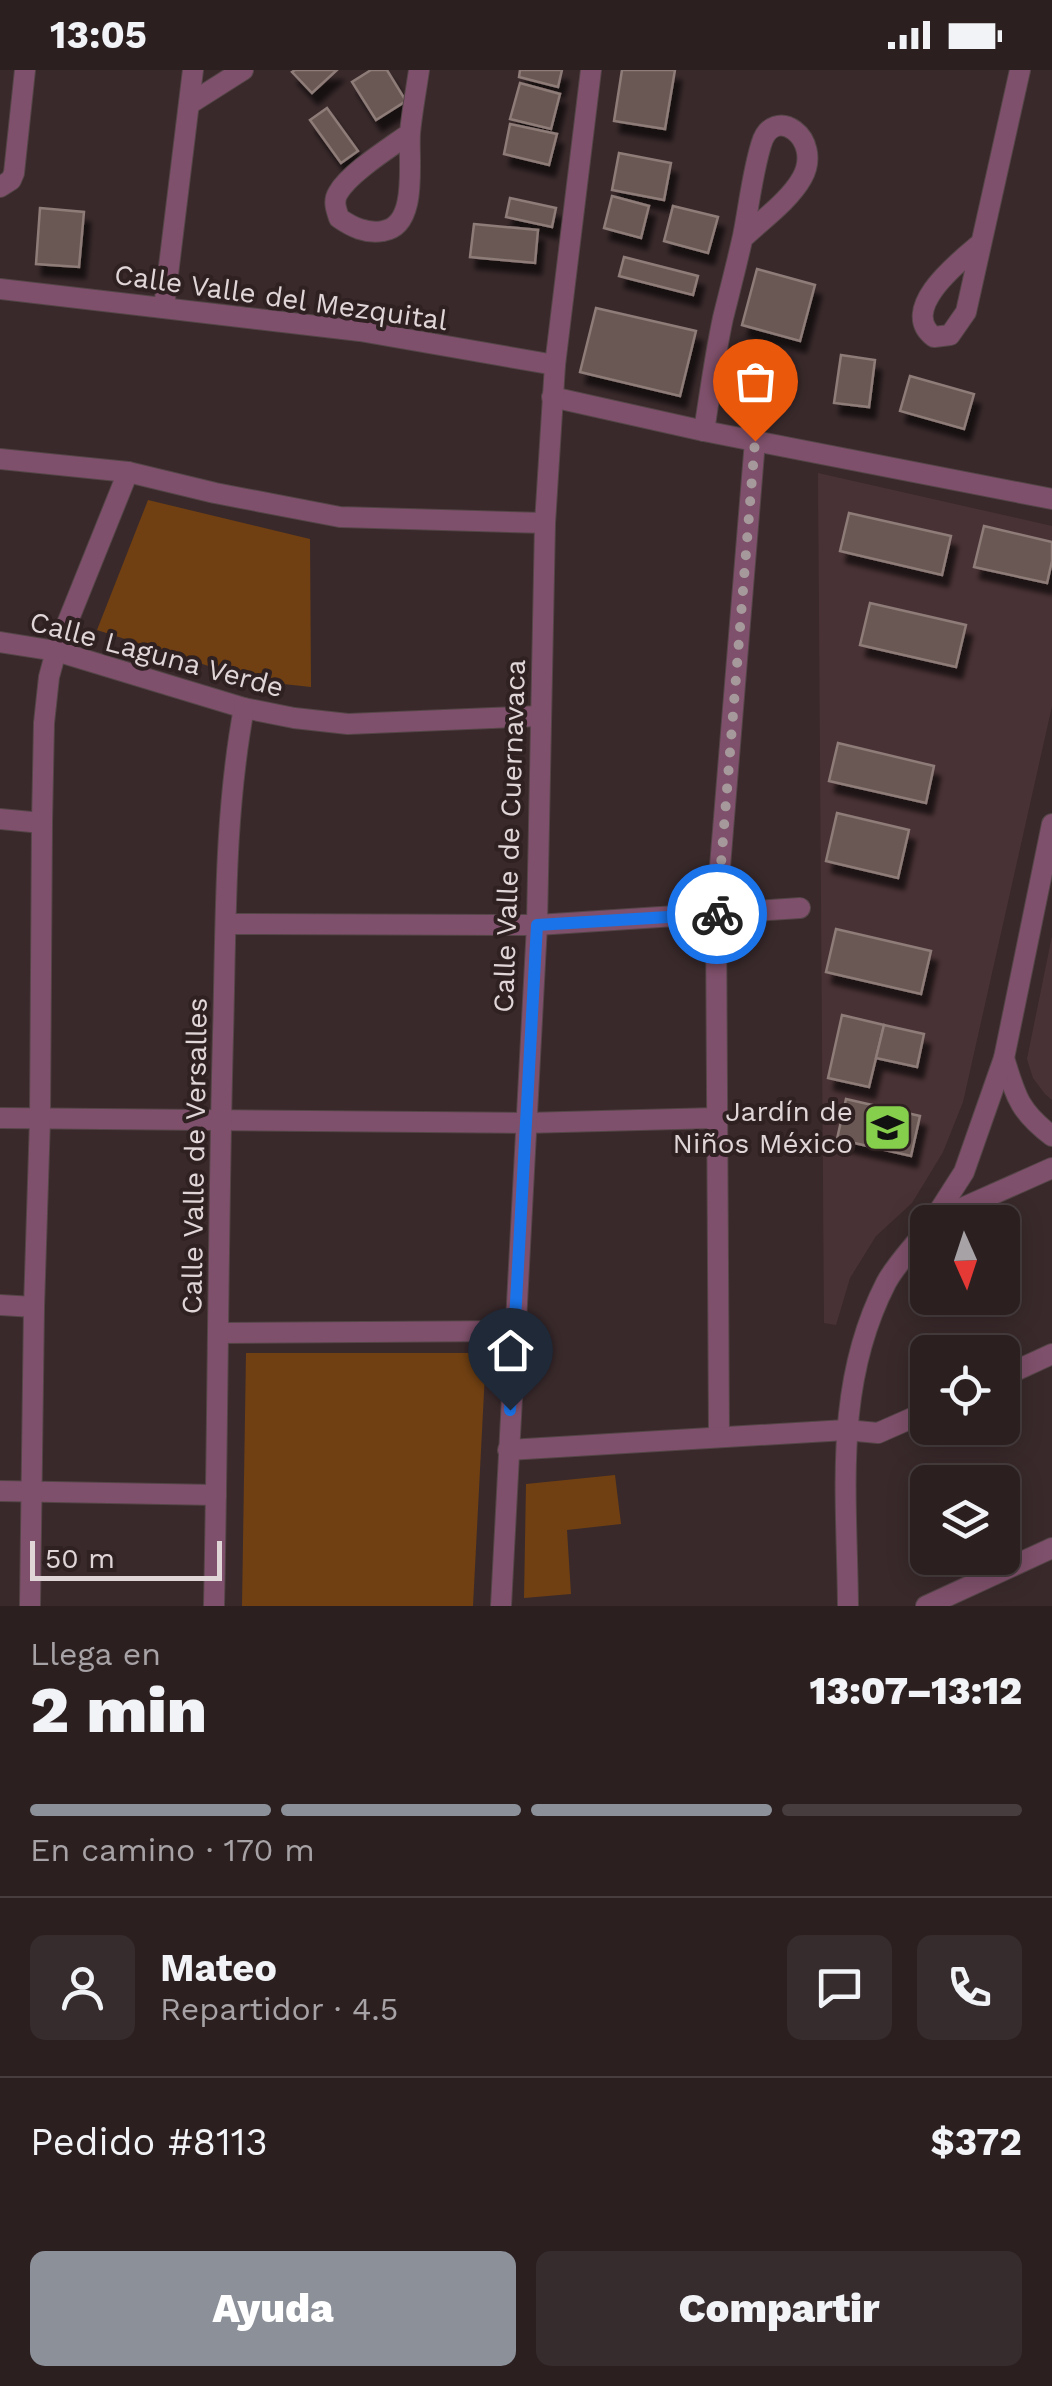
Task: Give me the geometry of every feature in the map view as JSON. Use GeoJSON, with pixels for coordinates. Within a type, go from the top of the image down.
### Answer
{"type":"FeatureCollection","features":[{"type":"Feature","properties":{"kind":"street"},"geometry":{"type":"LineString","coordinates":[[0,187],[14,173],[25,70]]}},
{"type":"Feature","properties":{"kind":"street"},"geometry":{"type":"LineString","coordinates":[[164,307],[193,70]]}},
{"type":"Feature","properties":{"kind":"street"},"geometry":{"type":"LineString","coordinates":[[190,103],[243,70]]}},
{"type":"Feature","properties":{"kind":"street"},"geometry":{"type":"LineString","coordinates":[[410,133],[348,181],[337,194],[338,218],[354,228],[372,232],[388,231],[399,224],[408,202],[410,133],[419,70]]}},
{"type":"Feature","properties":{"kind":"street","name":"Calle Valle de Cuernavaca"},"geometry":{"type":"LineString","coordinates":[[500,1606],[537,925],[545,523],[552,397],[591,70]]}},
{"type":"Feature","properties":{"kind":"street"},"geometry":{"type":"LineString","coordinates":[[981,242],[1020,70]]}},
{"type":"Feature","properties":{"kind":"street"},"geometry":{"type":"LineString","coordinates":[[0,115],[21,97]]}},
{"type":"Feature","properties":{"kind":"street"},"geometry":{"type":"LineString","coordinates":[[704,431],[761,143],[771,129],[792,127],[808,150],[803,176],[743,238]]}},
{"type":"Feature","properties":{"kind":"street","name":"Calle Valle del Mezquital"},"geometry":{"type":"LineString","coordinates":[[0,289],[360,331],[555,365]]}},
{"type":"Feature","properties":{"kind":"street"},"geometry":{"type":"LineString","coordinates":[[552,397],[1052,500]]}},
{"type":"Feature","properties":{"kind":"street"},"geometry":{"type":"LineString","coordinates":[[718,1437],[716,914],[755,441]]}},
{"type":"Feature","properties":{"kind":"street"},"geometry":{"type":"LineString","coordinates":[[0,459],[128,472],[340,517],[545,523]]}},
{"type":"Feature","properties":{"kind":"street"},"geometry":{"type":"LineString","coordinates":[[30,1606],[44,723],[56,651],[128,472]]}},
{"type":"Feature","properties":{"kind":"street","name":"Calle Laguna Verde"},"geometry":{"type":"LineString","coordinates":[[0,642],[56,651],[244,708],[294,718],[348,724],[540,716]]}},
{"type":"Feature","properties":{"kind":"street","name":"Calle Valle de Versalles"},"geometry":{"type":"LineString","coordinates":[[214,1606],[226,924],[234,771],[244,708]]}},
{"type":"Feature","properties":{"kind":"street"},"geometry":{"type":"LineString","coordinates":[[0,819],[42,823]]}},
{"type":"Feature","properties":{"kind":"street"},"geometry":{"type":"LineString","coordinates":[[943,1205],[964,1172],[1004,1058],[1052,824]]}},
{"type":"Feature","properties":{"kind":"street"},"geometry":{"type":"LineString","coordinates":[[226,924],[537,925],[800,908]]}},
{"type":"Feature","properties":{"kind":"street"},"geometry":{"type":"LineString","coordinates":[[1004,1058],[1022,1109],[1052,1136]]}},
{"type":"Feature","properties":{"kind":"street"},"geometry":{"type":"LineString","coordinates":[[0,1118],[526,1123],[716,1118]]}},
{"type":"Feature","properties":{"kind":"street"},"geometry":{"type":"LineString","coordinates":[[972,1205],[1052,1168]]}},
{"type":"Feature","properties":{"kind":"street"},"geometry":{"type":"LineString","coordinates":[[848,1606],[846,1430],[852,1380],[866,1329],[888,1280],[910,1251]]}},
{"type":"Feature","properties":{"kind":"street"},"geometry":{"type":"LineString","coordinates":[[0,1306],[34,1307]]}},
{"type":"Feature","properties":{"kind":"street"},"geometry":{"type":"LineString","coordinates":[[218,1333],[514,1331]]}},
{"type":"Feature","properties":{"kind":"street"},"geometry":{"type":"LineString","coordinates":[[1020,1369],[1052,1354]]}},
{"type":"Feature","properties":{"kind":"street"},"geometry":{"type":"LineString","coordinates":[[508,1450],[846,1430],[878,1433],[910,1418]]}},
{"type":"Feature","properties":{"kind":"street"},"geometry":{"type":"LineString","coordinates":[[0,1491],[216,1495]]}},
{"type":"Feature","properties":{"kind":"street"},"geometry":{"type":"LineString","coordinates":[[926,1606],[1052,1548]]}},
{"type":"Feature","properties":{"kind":"shaded area"},"geometry":{"type":"Polygon","coordinates":[[[818,473],[1052,526],[1052,706],[963,1102],[943,1152],[912,1203],[876,1236],[850,1278],[836,1325],[824,1323],[818,473]]]}},
{"type":"Feature","properties":{"kind":"shaded area"},"geometry":{"type":"Polygon","coordinates":[[[148,500],[310,539],[311,687],[255,681],[97,630],[148,500]]]}},
{"type":"Feature","properties":{"kind":"shaded area"},"geometry":{"type":"Polygon","coordinates":[[[1052,936],[1052,1100],[1033,1078],[1027,1059],[1052,936]]]}},
{"type":"Feature","properties":{"kind":"shaded area"},"geometry":{"type":"Polygon","coordinates":[[[246,1353],[486,1353],[473,1606],[242,1606],[246,1353]]]}},
{"type":"Feature","properties":{"kind":"shaded area"},"geometry":{"type":"Polygon","coordinates":[[[615,1475],[621,1524],[567,1530],[571,1594],[524,1598],[526,1484],[615,1475]]]}},
{"type":"Feature","properties":{"kind":"building"},"geometry":{"type":"Polygon","coordinates":[[[337,70],[312,93],[292,72],[337,70]]]}},
{"type":"Feature","properties":{"kind":"building"},"geometry":{"type":"Polygon","coordinates":[[[371,70],[387,70],[406,101],[376,120],[352,82],[371,70]]]}},
{"type":"Feature","properties":{"kind":"building"},"geometry":{"type":"Polygon","coordinates":[[[520,70],[562,70],[558,87],[519,77],[520,70]]]}},
{"type":"Feature","properties":{"kind":"building"},"geometry":{"type":"Polygon","coordinates":[[[622,70],[675,70],[665,129],[614,121],[622,70]]]}},
{"type":"Feature","properties":{"kind":"building"},"geometry":{"type":"Polygon","coordinates":[[[520,83],[560,94],[551,129],[510,119],[520,83]]]}},
{"type":"Feature","properties":{"kind":"building"},"geometry":{"type":"Polygon","coordinates":[[[327,108],[358,151],[341,163],[310,120],[327,108]]]}},
{"type":"Feature","properties":{"kind":"building"},"geometry":{"type":"Polygon","coordinates":[[[510,124],[557,134],[549,165],[504,154],[510,124]]]}},
{"type":"Feature","properties":{"kind":"building"},"geometry":{"type":"Polygon","coordinates":[[[619,153],[671,163],[664,200],[612,190],[619,153]]]}},
{"type":"Feature","properties":{"kind":"building"},"geometry":{"type":"Polygon","coordinates":[[[612,196],[649,206],[641,238],[604,228],[612,196]]]}},
{"type":"Feature","properties":{"kind":"building"},"geometry":{"type":"Polygon","coordinates":[[[510,198],[556,208],[552,227],[506,217],[510,198]]]}},
{"type":"Feature","properties":{"kind":"building"},"geometry":{"type":"Polygon","coordinates":[[[673,206],[718,217],[708,253],[664,241],[673,206]]]}},
{"type":"Feature","properties":{"kind":"building"},"geometry":{"type":"Polygon","coordinates":[[[40,208],[84,212],[79,267],[36,264],[40,208]]]}},
{"type":"Feature","properties":{"kind":"building"},"geometry":{"type":"Polygon","coordinates":[[[474,224],[538,230],[535,263],[470,257],[474,224]]]}},
{"type":"Feature","properties":{"kind":"building"},"geometry":{"type":"Polygon","coordinates":[[[624,257],[698,276],[693,295],[619,276],[624,257]]]}},
{"type":"Feature","properties":{"kind":"building"},"geometry":{"type":"Polygon","coordinates":[[[757,269],[815,285],[800,341],[742,325],[757,269]]]}},
{"type":"Feature","properties":{"kind":"building"},"geometry":{"type":"Polygon","coordinates":[[[596,308],[696,331],[680,396],[580,372],[596,308]]]}},
{"type":"Feature","properties":{"kind":"building"},"geometry":{"type":"Polygon","coordinates":[[[739,349],[782,358],[776,387],[733,378],[739,349]]]}},
{"type":"Feature","properties":{"kind":"building"},"geometry":{"type":"Polygon","coordinates":[[[841,355],[875,360],[869,407],[834,403],[841,355]]]}},
{"type":"Feature","properties":{"kind":"building"},"geometry":{"type":"Polygon","coordinates":[[[910,376],[974,394],[964,429],[900,411],[910,376]]]}},
{"type":"Feature","properties":{"kind":"building"},"geometry":{"type":"Polygon","coordinates":[[[849,513],[951,536],[942,575],[840,551],[849,513]]]}},
{"type":"Feature","properties":{"kind":"building"},"geometry":{"type":"Polygon","coordinates":[[[984,526],[1052,542],[1047,583],[974,567],[984,526]]]}},
{"type":"Feature","properties":{"kind":"building"},"geometry":{"type":"Polygon","coordinates":[[[870,603],[966,625],[956,667],[860,645],[870,603]]]}},
{"type":"Feature","properties":{"kind":"building"},"geometry":{"type":"Polygon","coordinates":[[[838,743],[934,766],[926,803],[829,781],[838,743]]]}},
{"type":"Feature","properties":{"kind":"building"},"geometry":{"type":"Polygon","coordinates":[[[837,813],[909,830],[898,878],[826,861],[837,813]]]}},
{"type":"Feature","properties":{"kind":"building"},"geometry":{"type":"Polygon","coordinates":[[[836,929],[931,951],[921,994],[826,972],[836,929]]]}},
{"type":"Feature","properties":{"kind":"building","name":"Jardín de Niños México"},"geometry":{"type":"Polygon","coordinates":[[[842,1015],[884,1025],[869,1087],[828,1078],[842,1015]]]}},
{"type":"Feature","properties":{"kind":"building","name":"Jardín de Niños México"},"geometry":{"type":"Polygon","coordinates":[[[884,1025],[924,1034],[917,1067],[876,1058],[884,1025]]]}},
{"type":"Feature","properties":{"kind":"building","name":"Jardín de Niños México"},"geometry":{"type":"Polygon","coordinates":[[[846,1099],[920,1116],[911,1156],[837,1139],[846,1099]]]}},
{"type":"Feature","properties":{"kind":"way so far"},"geometry":{"type":"LineString","coordinates":[[717,914],[755,441]]}},
{"type":"Feature","properties":{"kind":"place","name":"Jardín de Niños México"},"geometry":{"type":"Point","coordinates":[888,1127]}},
{"type":"Feature","properties":{"kind":"route"},"geometry":{"type":"LineString","coordinates":[[510,1410],[537,925],[717,914]]}}]}
